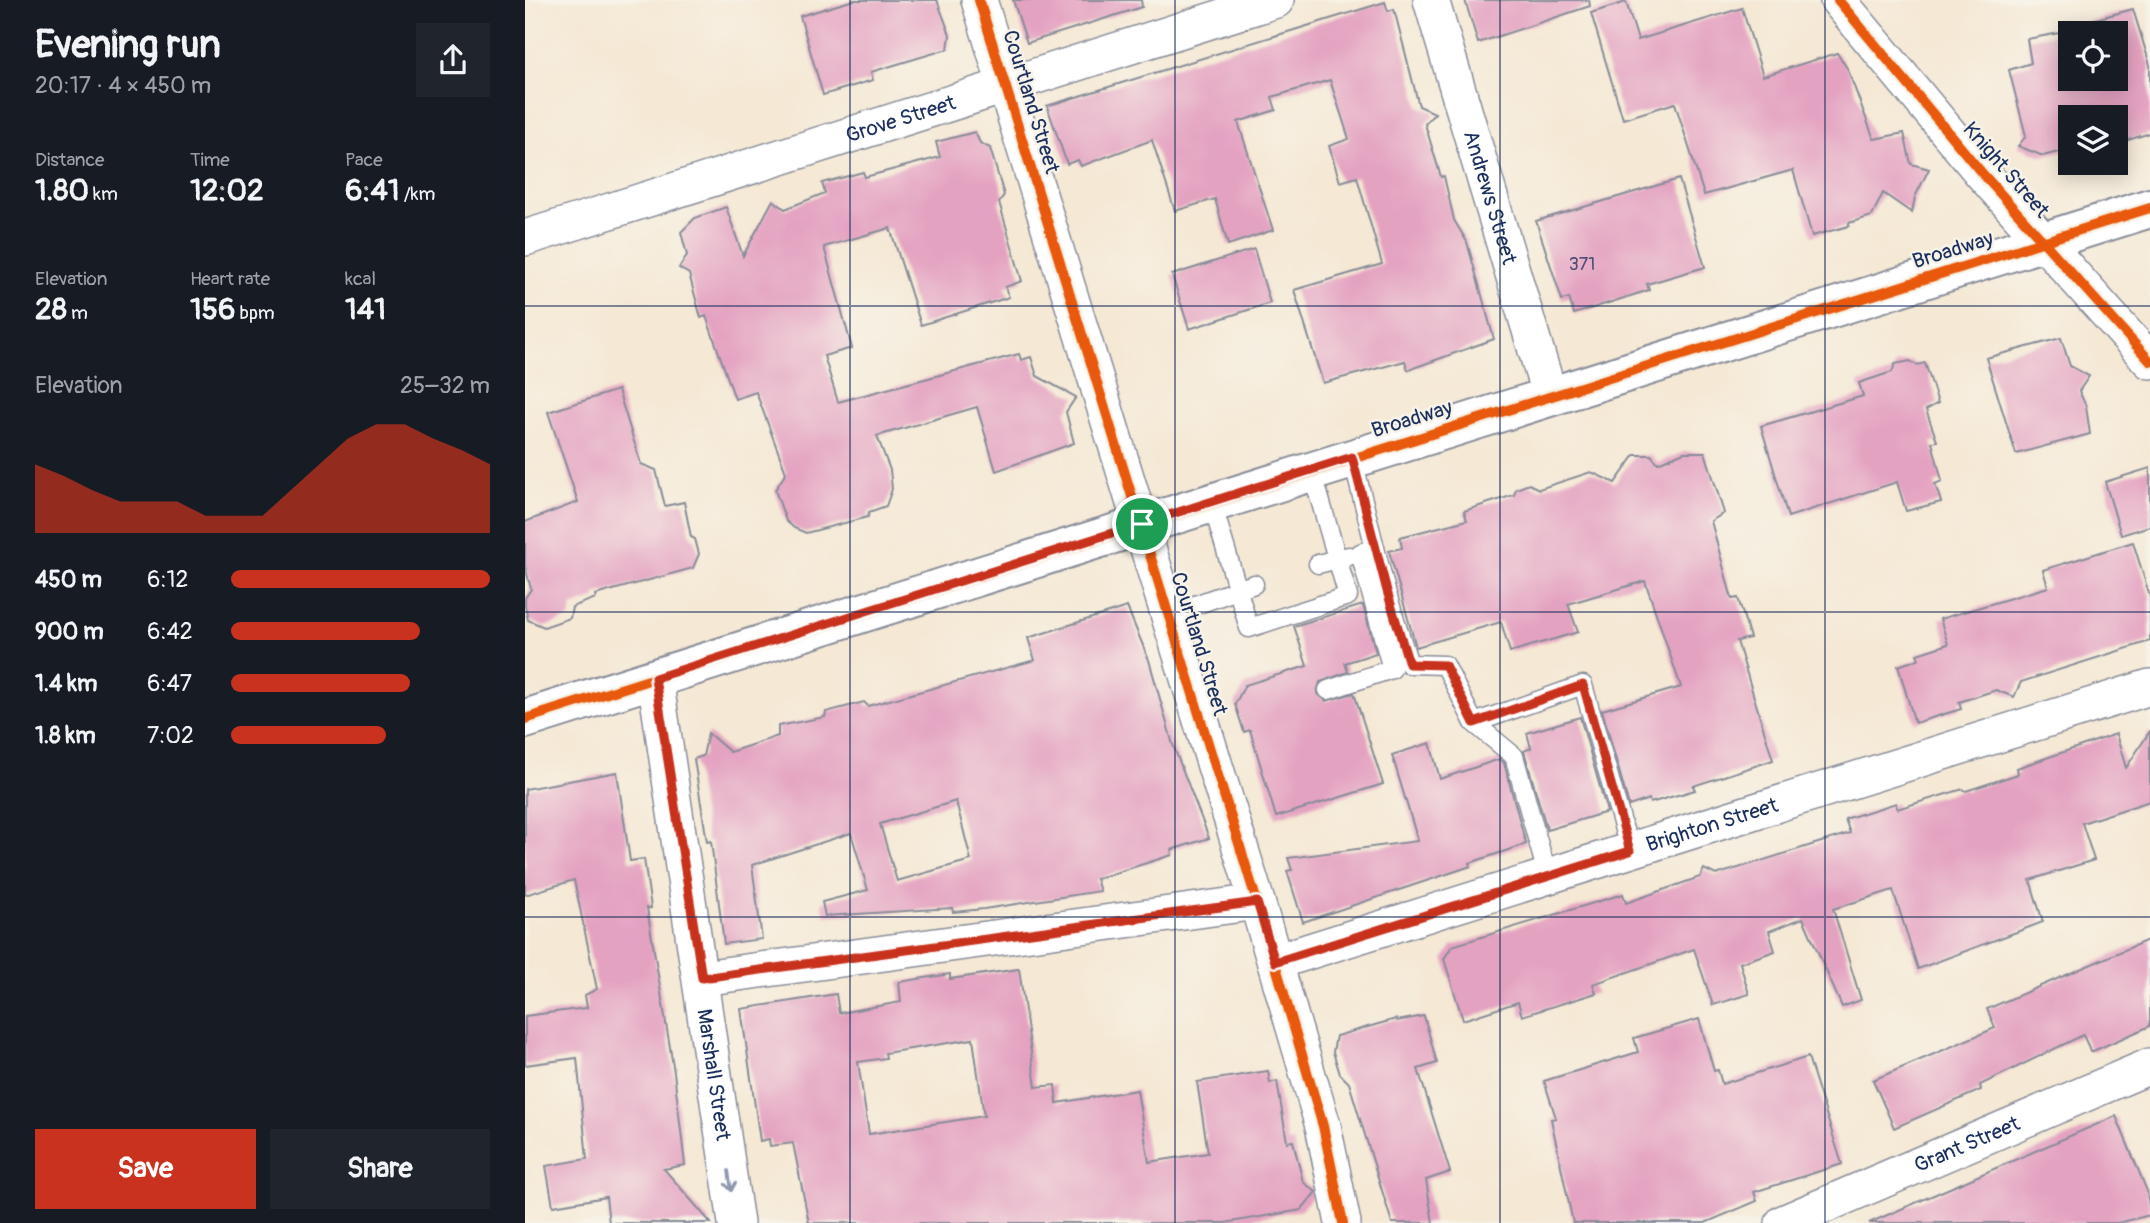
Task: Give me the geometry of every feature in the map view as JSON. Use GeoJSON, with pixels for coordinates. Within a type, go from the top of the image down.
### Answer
{"type":"FeatureCollection","features":[{"type":"Feature","properties":{"kind":"main road","name":"Broadway"},"geometry":{"type":"LineString","coordinates":[[525,719],[2150,208]]}},
{"type":"Feature","properties":{"kind":"street","name":"Courtland Street"},"geometry":{"type":"LineString","coordinates":[[979,0],[1275,962],[1323,1126],[1343,1223]]}},
{"type":"Feature","properties":{"kind":"street","name":"Grove Street"},"geometry":{"type":"LineString","coordinates":[[525,238],[1276,0]]}},
{"type":"Feature","properties":{"kind":"street","name":"Andrews Street"},"geometry":{"type":"LineString","coordinates":[[1431,0],[1550,397]]}},
{"type":"Feature","properties":{"kind":"street","name":"Knight Street"},"geometry":{"type":"LineString","coordinates":[[1838,0],[2043,242],[2150,361]]}},
{"type":"Feature","properties":{"kind":"street","name":"Marshall Street"},"geometry":{"type":"LineString","coordinates":[[655,678],[702,978],[736,1223]]}},
{"type":"Feature","properties":{"kind":"street","name":"Brighton Street"},"geometry":{"type":"LineString","coordinates":[[1275,962],[2150,687]]}},
{"type":"Feature","properties":{"kind":"street"},"geometry":{"type":"LineString","coordinates":[[702,978],[1257,902]]}},
{"type":"Feature","properties":{"kind":"street","name":"Grant Street"},"geometry":{"type":"LineString","coordinates":[[1783,1223],[2150,1066]]}},
{"type":"Feature","properties":{"kind":"lane"},"geometry":{"type":"LineString","coordinates":[[1328,690],[1392,669],[1367,551],[1352,457]]}},
{"type":"Feature","properties":{"kind":"lane"},"geometry":{"type":"LineString","coordinates":[[1212,503],[1249,628],[1348,597],[1312,472]]}},
{"type":"Feature","properties":{"kind":"lane"},"geometry":{"type":"LineString","coordinates":[[1318,564],[1367,551]]}},
{"type":"Feature","properties":{"kind":"lane"},"geometry":{"type":"LineString","coordinates":[[1367,551],[1409,664],[1445,665],[1474,723],[1514,755],[1548,877]]}},
{"type":"Feature","properties":{"kind":"lane"},"geometry":{"type":"LineString","coordinates":[[1170,614],[1238,592],[1254,584]]}},
{"type":"Feature","properties":{"kind":"lane"},"geometry":{"type":"LineString","coordinates":[[1474,723],[1583,685],[1630,851]]}},
{"type":"Feature","properties":{"kind":"building"},"geometry":{"type":"Polygon","coordinates":[[[854,0],[937,0],[950,35],[948,49],[871,72],[873,80],[823,95],[800,16],[854,0]]]}},
{"type":"Feature","properties":{"kind":"building"},"geometry":{"type":"Polygon","coordinates":[[[1013,0],[1141,0],[1142,7],[1027,43],[1013,0]]]}},
{"type":"Feature","properties":{"kind":"building"},"geometry":{"type":"Polygon","coordinates":[[[1465,0],[1589,0],[1590,6],[1478,43],[1465,0]]]}},
{"type":"Feature","properties":{"kind":"building"},"geometry":{"type":"Polygon","coordinates":[[[1385,2],[1388,11],[1394,9],[1419,106],[1435,113],[1425,124],[1441,177],[1444,176],[1454,220],[1467,242],[1494,339],[1408,370],[1405,361],[1323,383],[1294,290],[1382,264],[1357,177],[1340,182],[1329,146],[1349,139],[1330,80],[1272,97],[1276,110],[1238,122],[1273,230],[1228,245],[1215,199],[1175,211],[1152,140],[1081,166],[1078,160],[1067,164],[1047,106],[1385,2]]]}},
{"type":"Feature","properties":{"kind":"building"},"geometry":{"type":"Polygon","coordinates":[[[1626,2],[1638,40],[1742,8],[1763,76],[1837,53],[1847,68],[1874,139],[1904,133],[1911,164],[1929,169],[1915,197],[1912,213],[1883,193],[1872,216],[1849,223],[1849,226],[1812,236],[1793,170],[1704,195],[1675,103],[1623,119],[1591,13],[1626,2]]]}},
{"type":"Feature","properties":{"kind":"building"},"geometry":{"type":"Polygon","coordinates":[[[2133,9],[2150,65],[2150,133],[2128,140],[2128,105],[2058,105],[2058,152],[2043,156],[2018,146],[2026,136],[2009,70],[2031,63],[2027,39],[2058,33],[2058,91],[2128,91],[2128,21],[2089,21],[2133,9]]]}},
{"type":"Feature","properties":{"kind":"building"},"geometry":{"type":"Polygon","coordinates":[[[975,132],[980,143],[990,148],[1004,195],[999,202],[1022,281],[1005,287],[1009,297],[921,325],[890,228],[824,247],[852,348],[824,356],[838,402],[1019,354],[1021,360],[1031,357],[1037,376],[1076,397],[1066,412],[1074,443],[996,471],[977,407],[877,436],[890,470],[892,489],[886,506],[869,512],[868,517],[806,533],[794,528],[786,521],[775,490],[786,473],[756,392],[735,399],[706,316],[701,318],[689,274],[679,268],[687,255],[681,232],[695,218],[726,207],[743,256],[773,200],[785,209],[825,193],[822,183],[863,172],[865,177],[940,157],[936,142],[975,132]]]}},
{"type":"Feature","properties":{"kind":"building"},"geometry":{"type":"Polygon","coordinates":[[[1679,179],[1705,267],[1647,284],[1649,290],[1574,314],[1569,298],[1562,300],[1536,221],[1679,179]]]}},
{"type":"Feature","properties":{"kind":"building"},"geometry":{"type":"Polygon","coordinates":[[[1254,249],[1270,303],[1189,329],[1172,275],[1254,249]]]}},
{"type":"Feature","properties":{"kind":"building"},"geometry":{"type":"Polygon","coordinates":[[[2061,338],[2070,366],[2089,376],[2079,391],[2086,406],[2090,434],[2016,454],[1986,358],[2061,338]]]}},
{"type":"Feature","properties":{"kind":"building"},"geometry":{"type":"Polygon","coordinates":[[[1910,361],[1917,365],[1925,363],[1938,403],[1926,410],[1937,441],[1932,442],[1942,481],[1935,484],[1941,502],[1906,511],[1897,482],[1788,517],[1761,426],[1863,396],[1859,383],[1892,372],[1895,364],[1910,361]]]}},
{"type":"Feature","properties":{"kind":"building"},"geometry":{"type":"Polygon","coordinates":[[[618,390],[641,464],[656,470],[665,506],[684,502],[691,537],[695,539],[699,554],[693,568],[595,595],[596,598],[572,607],[570,618],[544,627],[528,620],[525,606],[525,598],[531,589],[525,566],[525,522],[578,502],[548,412],[618,390]]]}},
{"type":"Feature","properties":{"kind":"building"},"geometry":{"type":"Polygon","coordinates":[[[1684,452],[1705,452],[1724,513],[1711,521],[1732,599],[1738,598],[1750,638],[1737,641],[1773,760],[1693,786],[1695,790],[1629,806],[1602,710],[1681,687],[1645,581],[1568,604],[1578,632],[1510,652],[1501,622],[1416,647],[1389,551],[1402,548],[1400,537],[1467,520],[1464,511],[1514,495],[1516,489],[1529,484],[1539,489],[1591,472],[1615,483],[1635,455],[1651,455],[1658,463],[1684,452]]]}},
{"type":"Feature","properties":{"kind":"building"},"geometry":{"type":"Polygon","coordinates":[[[2150,468],[2150,526],[2121,535],[2105,482],[2150,468]]]}},
{"type":"Feature","properties":{"kind":"building"},"geometry":{"type":"Polygon","coordinates":[[[2133,542],[2150,597],[2150,641],[2021,682],[2014,697],[1996,690],[1959,702],[1961,709],[1915,723],[1898,666],[1919,659],[1917,654],[1948,644],[1940,619],[2048,587],[2043,570],[2133,542]]]}},
{"type":"Feature","properties":{"kind":"building"},"geometry":{"type":"Polygon","coordinates":[[[1363,605],[1376,653],[1345,663],[1348,672],[1320,682],[1317,693],[1326,701],[1354,693],[1383,784],[1276,817],[1250,730],[1244,732],[1235,704],[1245,685],[1307,666],[1294,626],[1363,605]]]}},
{"type":"Feature","properties":{"kind":"building"},"geometry":{"type":"Polygon","coordinates":[[[1127,607],[1149,660],[1173,745],[1209,838],[1171,850],[1172,855],[1096,879],[1100,891],[953,912],[952,908],[825,916],[822,902],[868,890],[851,833],[752,865],[762,939],[724,944],[711,841],[707,842],[694,759],[703,756],[708,733],[730,752],[778,736],[778,726],[825,717],[826,712],[864,702],[868,706],[1035,660],[1028,638],[1127,607]],[[956,801],[880,824],[897,881],[971,860],[956,801]]]}},
{"type":"Feature","properties":{"kind":"building"},"geometry":{"type":"Polygon","coordinates":[[[1580,717],[1607,812],[1547,830],[1524,751],[1531,748],[1527,733],[1580,717]]]}},
{"type":"Feature","properties":{"kind":"building"},"geometry":{"type":"Polygon","coordinates":[[[2150,731],[2150,801],[2082,823],[2094,860],[2030,880],[2043,922],[1918,969],[1893,890],[1833,909],[1861,1000],[1842,1007],[1803,918],[1769,931],[1775,951],[1740,963],[1749,994],[1713,1005],[1694,949],[1593,984],[1596,993],[1522,1016],[1518,1002],[1463,1020],[1444,959],[1452,946],[1623,894],[1626,903],[1700,877],[1704,869],[1716,875],[1850,833],[1845,819],[1896,803],[1897,809],[1963,789],[1966,791],[2018,774],[2017,768],[2116,734],[2126,768],[2150,731]]]}},
{"type":"Feature","properties":{"kind":"building"},"geometry":{"type":"Polygon","coordinates":[[[1430,743],[1440,779],[1500,759],[1504,763],[1526,844],[1470,863],[1471,866],[1303,922],[1287,871],[1292,870],[1288,858],[1418,841],[1392,755],[1430,743]]]}},
{"type":"Feature","properties":{"kind":"building"},"geometry":{"type":"Polygon","coordinates":[[[617,772],[630,861],[644,859],[651,908],[647,908],[674,1072],[685,1165],[664,1169],[711,1223],[609,1223],[606,1197],[553,1206],[546,1166],[587,1159],[577,1058],[525,1065],[525,1016],[587,1008],[585,995],[597,989],[574,880],[525,895],[525,789],[617,772]]]}},
{"type":"Feature","properties":{"kind":"building"},"geometry":{"type":"Polygon","coordinates":[[[2150,939],[2150,1026],[2091,1052],[2083,1035],[1980,1085],[1981,1090],[1894,1128],[1873,1080],[1995,1028],[1987,1009],[2150,939]]]}},
{"type":"Feature","properties":{"kind":"building"},"geometry":{"type":"Polygon","coordinates":[[[1019,969],[1036,1087],[1055,1085],[1057,1103],[1137,1090],[1149,1162],[1208,1153],[1197,1082],[1268,1071],[1270,1083],[1277,1081],[1287,1142],[1293,1141],[1303,1182],[1316,1192],[1301,1210],[1225,1223],[809,1223],[793,1143],[770,1146],[769,1139],[760,1141],[741,1009],[836,994],[839,1013],[901,1002],[899,982],[950,974],[950,979],[1019,969]],[[973,1039],[885,1053],[886,1058],[858,1062],[869,1134],[984,1116],[973,1039]]]}},
{"type":"Feature","properties":{"kind":"building"},"geometry":{"type":"Polygon","coordinates":[[[1424,1016],[1437,1063],[1418,1069],[1450,1172],[1426,1180],[1433,1223],[1392,1223],[1349,1083],[1340,1074],[1333,1052],[1336,1036],[1396,1019],[1424,1016]]]}},
{"type":"Feature","properties":{"kind":"building"},"geometry":{"type":"Polygon","coordinates":[[[1699,1019],[1714,1071],[1718,1070],[1722,1084],[1808,1057],[1842,1164],[1754,1192],[1757,1201],[1705,1223],[1573,1223],[1551,1119],[1556,1118],[1544,1081],[1638,1052],[1634,1038],[1699,1019]]]}},
{"type":"Feature","properties":{"kind":"building"},"geometry":{"type":"Polygon","coordinates":[[[2116,1116],[2147,1191],[2150,1215],[2118,1223],[1869,1223],[2116,1116]]]}},
{"type":"Feature","properties":{"kind":"cycle path"},"geometry":{"type":"LineString","coordinates":[[979,0],[1257,902],[1323,1126],[1343,1223]]}},
{"type":"Feature","properties":{"kind":"cycle path"},"geometry":{"type":"LineString","coordinates":[[1838,0],[1981,172],[2150,361]]}},
{"type":"Feature","properties":{"kind":"cycle path"},"geometry":{"type":"LineString","coordinates":[[525,719],[2150,208]]}},
{"type":"Feature","properties":{"kind":"route"},"geometry":{"type":"LineString","coordinates":[[1352,457],[1409,664],[1445,665],[1474,723],[1583,685],[1630,851],[1275,962],[1257,902],[702,978],[655,678],[1142,524],[1312,472],[1352,457]]}}]}
